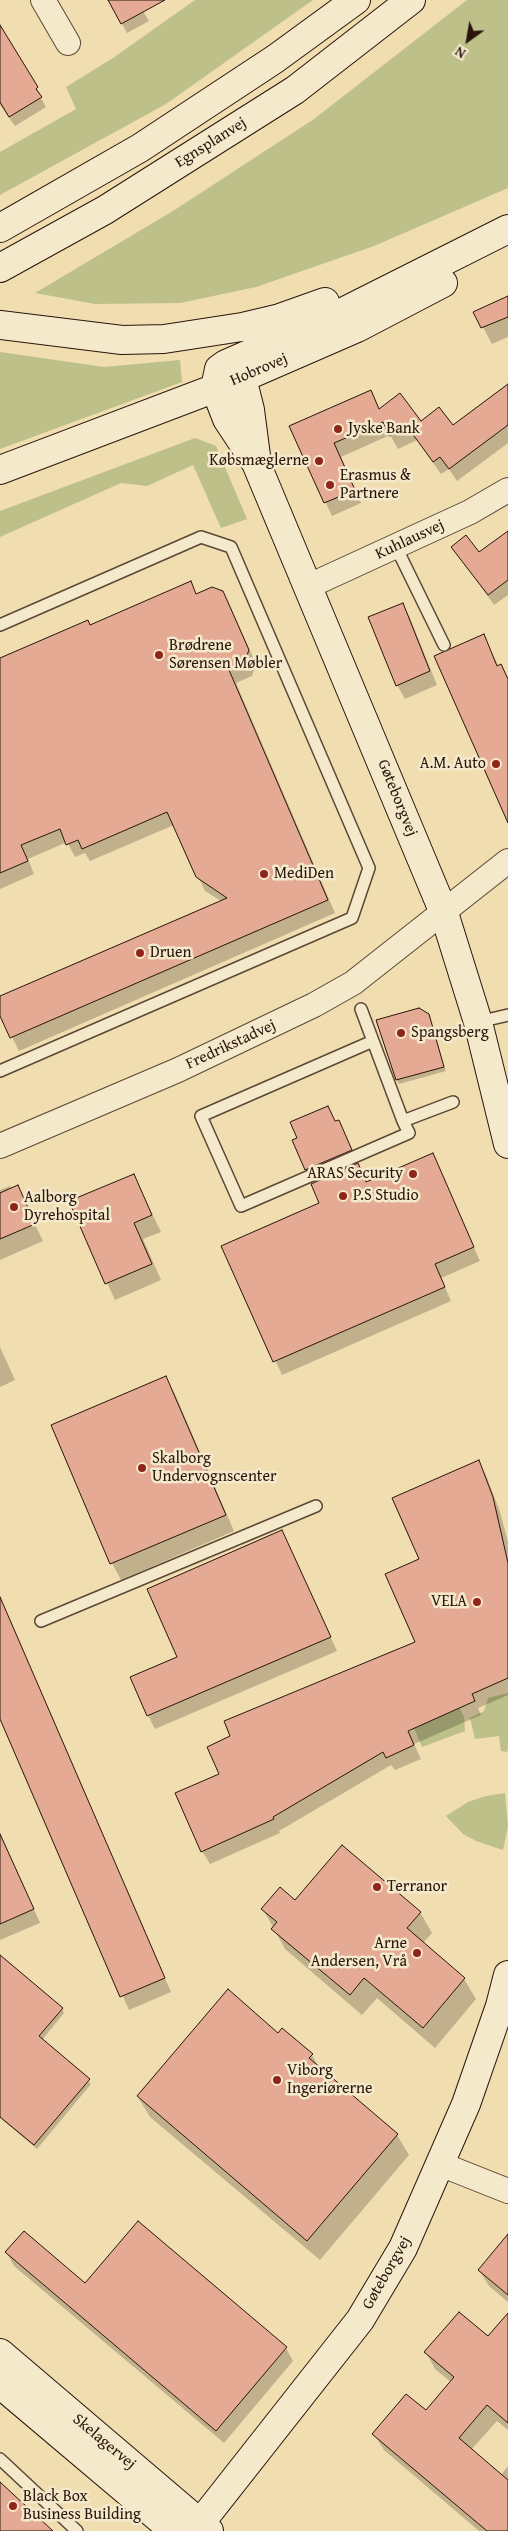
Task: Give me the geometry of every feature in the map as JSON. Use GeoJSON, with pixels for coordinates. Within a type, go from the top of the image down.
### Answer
{"type":"FeatureCollection","features":[{"type":"Feature","properties":{"kind":"main road","name":"Egnsplanvej"},"geometry":{"type":"LineString","coordinates":[[0,228],[140,148],[275,58],[356,0]]}},
{"type":"Feature","properties":{"kind":"main road","name":"Egnsplanvej"},"geometry":{"type":"LineString","coordinates":[[0,268],[105,210],[295,90],[411,0]]}},
{"type":"Feature","properties":{"kind":"main road"},"geometry":{"type":"LineString","coordinates":[[0,325],[122,340],[164,339],[211,333],[280,318],[323,303],[508,224]]}},
{"type":"Feature","properties":{"kind":"main road"},"geometry":{"type":"LineString","coordinates":[[215,388],[219,370],[238,369],[331,318],[508,229]]}},
{"type":"Feature","properties":{"kind":"main road","name":"Hobrovej"},"geometry":{"type":"LineString","coordinates":[[238,369],[357,328],[508,249]]}},
{"type":"Feature","properties":{"kind":"main road","name":"Gøteborgvej"},"geometry":{"type":"LineString","coordinates":[[238,369],[250,410],[256,463]]}},
{"type":"Feature","properties":{"kind":"main road","name":"Hobrovej"},"geometry":{"type":"LineString","coordinates":[[0,470],[215,388]]}},
{"type":"Feature","properties":{"kind":"main road","name":"Gøteborgvej"},"geometry":{"type":"LineString","coordinates":[[215,388],[227,419],[256,463],[444,913],[478,1022],[508,1144]]}},
{"type":"Feature","properties":{"kind":"main road","name":"Gøteborgvej"},"geometry":{"type":"LineString","coordinates":[[201,2528],[360,2320],[403,2248],[466,2104],[500,2006],[508,1975]]}},
{"type":"Feature","properties":{"kind":"main road","name":"Skelagervej"},"geometry":{"type":"LineString","coordinates":[[0,2353],[201,2528]]}},
{"type":"Feature","properties":{"kind":"main road","name":"Skelagervej"},"geometry":{"type":"LineString","coordinates":[[0,2384],[174,2531]]}},
{"type":"Feature","properties":{"kind":"street"},"geometry":{"type":"LineString","coordinates":[[43,0],[68,43]]}},
{"type":"Feature","properties":{"kind":"street"},"geometry":{"type":"LineString","coordinates":[[211,333],[238,369]]}},
{"type":"Feature","properties":{"kind":"street","name":"Kuhlausvej"},"geometry":{"type":"LineString","coordinates":[[309,586],[470,512],[508,490]]}},
{"type":"Feature","properties":{"kind":"street","name":"Fredrikstadvej"},"geometry":{"type":"LineString","coordinates":[[0,1146],[178,1070],[314,1005],[353,983],[508,861]]}},
{"type":"Feature","properties":{"kind":"street"},"geometry":{"type":"LineString","coordinates":[[440,2164],[508,2192]]}},
{"type":"Feature","properties":{"kind":"lane"},"geometry":{"type":"LineString","coordinates":[[0,625],[201,537],[231,547],[369,868],[352,918],[0,1071]]}},
{"type":"Feature","properties":{"kind":"lane"},"geometry":{"type":"LineString","coordinates":[[396,547],[444,645]]}},
{"type":"Feature","properties":{"kind":"lane"},"geometry":{"type":"LineString","coordinates":[[361,1009],[409,1133],[241,1206],[201,1116],[373,1041]]}},
{"type":"Feature","properties":{"kind":"lane"},"geometry":{"type":"LineString","coordinates":[[478,1022],[508,1015]]}},
{"type":"Feature","properties":{"kind":"lane"},"geometry":{"type":"LineString","coordinates":[[403,1121],[454,1102]]}},
{"type":"Feature","properties":{"kind":"lane"},"geometry":{"type":"LineString","coordinates":[[42,1621],[316,1506]]}},
{"type":"Feature","properties":{"kind":"lane"},"geometry":{"type":"LineString","coordinates":[[0,2459],[77,2531]]}},
{"type":"Feature","properties":{"kind":"green space"},"geometry":{"type":"Polygon","coordinates":[[[195,0],[313,0],[166,104],[0,195],[0,152],[76,109],[66,87],[113,58],[195,0]]]}},
{"type":"Feature","properties":{"kind":"green space"},"geometry":{"type":"Polygon","coordinates":[[[467,0],[508,0],[508,188],[374,246],[256,287],[180,303],[95,304],[35,293],[173,211],[314,119],[467,0]]]}},
{"type":"Feature","properties":{"kind":"green space"},"geometry":{"type":"Polygon","coordinates":[[[0,352],[104,367],[180,360],[182,382],[0,449],[0,352]]]}},
{"type":"Feature","properties":{"kind":"green space"},"geometry":{"type":"Polygon","coordinates":[[[195,438],[216,446],[247,519],[221,528],[193,465],[147,486],[121,483],[0,537],[0,511],[195,438]]]}},
{"type":"Feature","properties":{"kind":"green space"},"geometry":{"type":"Polygon","coordinates":[[[508,1693],[507,1752],[501,1751],[499,1736],[475,1739],[470,1718],[484,1711],[488,1698],[508,1693]]]}},
{"type":"Feature","properties":{"kind":"green space"},"geometry":{"type":"Polygon","coordinates":[[[460,1708],[464,1717],[465,1731],[422,1747],[414,1728],[460,1708]]]}},
{"type":"Feature","properties":{"kind":"green space"},"geometry":{"type":"Polygon","coordinates":[[[505,1793],[508,1826],[503,1850],[476,1841],[463,1834],[446,1816],[468,1802],[486,1796],[505,1793]]]}},
{"type":"Feature","properties":{"kind":"building"},"geometry":{"type":"Polygon","coordinates":[[[108,0],[165,0],[121,24],[108,0]]]}},
{"type":"Feature","properties":{"kind":"building"},"geometry":{"type":"Polygon","coordinates":[[[0,25],[38,87],[36,89],[42,97],[9,117],[0,102],[0,25]]]}},
{"type":"Feature","properties":{"kind":"building"},"geometry":{"type":"Polygon","coordinates":[[[508,296],[508,317],[481,328],[473,312],[508,296]]]}},
{"type":"Feature","properties":{"kind":"building"},"geometry":{"type":"Polygon","coordinates":[[[508,384],[508,425],[449,469],[440,457],[433,462],[409,429],[414,426],[389,436],[383,422],[334,443],[355,490],[324,503],[289,426],[371,390],[379,409],[400,393],[421,421],[439,407],[453,425],[508,384]]]}},
{"type":"Feature","properties":{"kind":"building"},"geometry":{"type":"Polygon","coordinates":[[[508,531],[508,580],[488,595],[451,547],[466,535],[479,552],[508,531]]]}},
{"type":"Feature","properties":{"kind":"building"},"geometry":{"type":"Polygon","coordinates":[[[191,581],[196,594],[212,587],[223,591],[249,650],[244,663],[229,670],[328,900],[10,1038],[0,1016],[0,996],[227,898],[196,877],[167,812],[82,849],[78,840],[66,845],[60,829],[21,845],[28,861],[0,873],[0,658],[88,620],[90,625],[191,581]]]}},
{"type":"Feature","properties":{"kind":"building"},"geometry":{"type":"Polygon","coordinates":[[[403,603],[430,671],[396,686],[368,617],[403,603]]]}},
{"type":"Feature","properties":{"kind":"building"},"geometry":{"type":"Polygon","coordinates":[[[484,634],[497,666],[501,664],[508,679],[508,823],[434,656],[484,634]]]}},
{"type":"Feature","properties":{"kind":"building"},"geometry":{"type":"Polygon","coordinates":[[[419,1008],[429,1014],[444,1067],[396,1080],[376,1020],[419,1008]]]}},
{"type":"Feature","properties":{"kind":"building"},"geometry":{"type":"Polygon","coordinates":[[[328,1106],[335,1121],[339,1120],[352,1150],[305,1170],[292,1140],[297,1138],[290,1122],[328,1106]]]}},
{"type":"Feature","properties":{"kind":"building"},"geometry":{"type":"Polygon","coordinates":[[[433,1153],[474,1247],[435,1264],[445,1287],[273,1362],[221,1246],[319,1203],[311,1184],[358,1163],[366,1182],[433,1153]]]}},
{"type":"Feature","properties":{"kind":"building"},"geometry":{"type":"Polygon","coordinates":[[[134,1174],[152,1215],[134,1223],[152,1264],[105,1284],[69,1201],[134,1174]]]}},
{"type":"Feature","properties":{"kind":"building","name":"Aalborg Dyrehospital"},"geometry":{"type":"Polygon","coordinates":[[[18,1185],[35,1224],[0,1239],[0,1193],[18,1185]]]}},
{"type":"Feature","properties":{"kind":"building"},"geometry":{"type":"Polygon","coordinates":[[[166,1376],[226,1515],[110,1564],[51,1425],[166,1376]]]}},
{"type":"Feature","properties":{"kind":"building"},"geometry":{"type":"Polygon","coordinates":[[[479,1460],[493,1497],[508,1563],[508,1678],[472,1694],[475,1701],[408,1731],[414,1745],[386,1758],[383,1752],[273,1817],[274,1819],[201,1852],[175,1793],[219,1774],[207,1747],[230,1736],[224,1721],[415,1642],[385,1574],[419,1559],[392,1498],[479,1460]]]}},
{"type":"Feature","properties":{"kind":"building"},"geometry":{"type":"Polygon","coordinates":[[[282,1530],[331,1637],[147,1716],[130,1677],[177,1657],[147,1589],[282,1530]]]}},
{"type":"Feature","properties":{"kind":"building"},"geometry":{"type":"Polygon","coordinates":[[[0,1597],[165,1978],[120,1997],[0,1719],[0,1597]]]}},
{"type":"Feature","properties":{"kind":"building"},"geometry":{"type":"Polygon","coordinates":[[[0,1834],[34,1909],[0,1924],[0,1834]]]}},
{"type":"Feature","properties":{"kind":"building"},"geometry":{"type":"Polygon","coordinates":[[[342,1845],[421,1912],[407,1928],[465,1978],[423,2028],[364,1978],[350,1995],[271,1929],[277,1922],[261,1909],[280,1887],[295,1900],[342,1845]]]}},
{"type":"Feature","properties":{"kind":"building"},"geometry":{"type":"Polygon","coordinates":[[[0,1955],[63,2008],[39,2036],[90,2079],[34,2145],[0,2117],[0,1955]]]}},
{"type":"Feature","properties":{"kind":"building"},"geometry":{"type":"Polygon","coordinates":[[[228,1989],[278,2033],[282,2028],[313,2054],[309,2058],[398,2134],[307,2241],[137,2096],[228,1989]]]}},
{"type":"Feature","properties":{"kind":"building"},"geometry":{"type":"Polygon","coordinates":[[[138,2221],[287,2347],[216,2431],[5,2252],[24,2231],[85,2283],[138,2221]]]}},
{"type":"Feature","properties":{"kind":"building"},"geometry":{"type":"Polygon","coordinates":[[[508,2234],[508,2295],[478,2270],[508,2234]]]}},
{"type":"Feature","properties":{"kind":"building"},"geometry":{"type":"Polygon","coordinates":[[[459,2312],[488,2336],[508,2313],[508,2423],[487,2405],[459,2438],[508,2480],[508,2531],[487,2531],[372,2434],[406,2394],[426,2410],[454,2377],[424,2352],[459,2312]]]}},
{"type":"Feature","properties":{"kind":"building","name":"Black Box Business Building"},"geometry":{"type":"Polygon","coordinates":[[[0,2482],[53,2531],[0,2531],[0,2482]]]}},
{"type":"Feature","properties":{"kind":"place","name":"Jyske Bank"},"geometry":{"type":"Point","coordinates":[338,429]}},
{"type":"Feature","properties":{"kind":"place","name":"Købsmæglerne"},"geometry":{"type":"Point","coordinates":[319,461]}},
{"type":"Feature","properties":{"kind":"place","name":"Erasmus & Partnere"},"geometry":{"type":"Point","coordinates":[330,485]}},
{"type":"Feature","properties":{"kind":"place","name":"Brødrene Sørensen Møbler"},"geometry":{"type":"Point","coordinates":[159,655]}},
{"type":"Feature","properties":{"kind":"place","name":"A.M. Auto"},"geometry":{"type":"Point","coordinates":[496,764]}},
{"type":"Feature","properties":{"kind":"place","name":"MediDen"},"geometry":{"type":"Point","coordinates":[264,874]}},
{"type":"Feature","properties":{"kind":"place","name":"Druen"},"geometry":{"type":"Point","coordinates":[140,953]}},
{"type":"Feature","properties":{"kind":"place","name":"Spangsberg"},"geometry":{"type":"Point","coordinates":[401,1033]}},
{"type":"Feature","properties":{"kind":"place","name":"ARAS Security"},"geometry":{"type":"Point","coordinates":[413,1174]}},
{"type":"Feature","properties":{"kind":"place","name":"P.S Studio"},"geometry":{"type":"Point","coordinates":[343,1196]}},
{"type":"Feature","properties":{"kind":"place","name":"Aalborg Dyrehospital"},"geometry":{"type":"Point","coordinates":[14,1207]}},
{"type":"Feature","properties":{"kind":"place","name":"Skalborg Undervognscenter"},"geometry":{"type":"Point","coordinates":[142,1468]}},
{"type":"Feature","properties":{"kind":"place","name":"VELA"},"geometry":{"type":"Point","coordinates":[477,1602]}},
{"type":"Feature","properties":{"kind":"place","name":"Terranor"},"geometry":{"type":"Point","coordinates":[377,1887]}},
{"type":"Feature","properties":{"kind":"place","name":"Arne Andersen, Vrå"},"geometry":{"type":"Point","coordinates":[417,1953]}},
{"type":"Feature","properties":{"kind":"place","name":"Viborg Ingeriørerne"},"geometry":{"type":"Point","coordinates":[277,2080]}},
{"type":"Feature","properties":{"kind":"place","name":"Black Box Business Building"},"geometry":{"type":"Point","coordinates":[13,2506]}}]}
